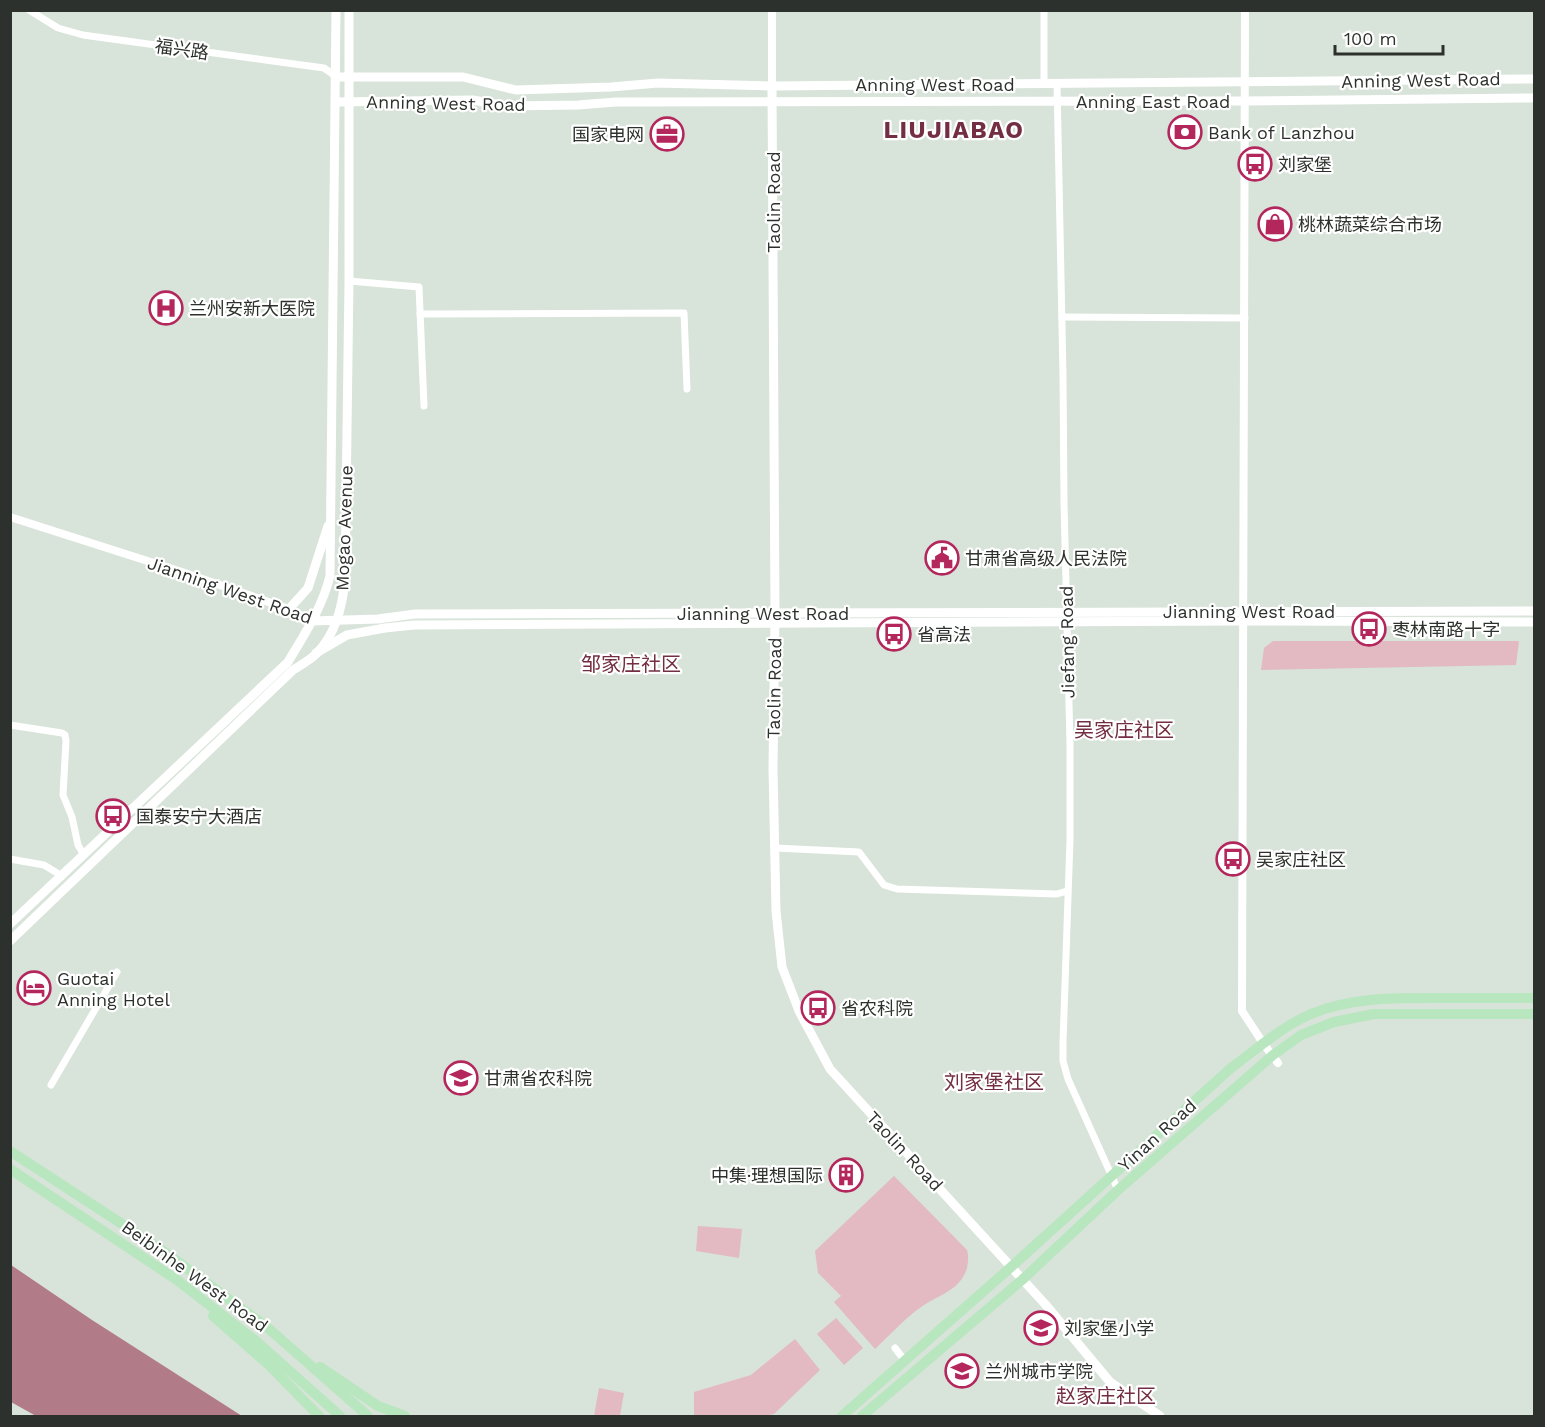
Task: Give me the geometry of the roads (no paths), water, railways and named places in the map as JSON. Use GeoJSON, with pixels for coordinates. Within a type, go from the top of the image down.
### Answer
{"type":"FeatureCollection","features":[{"type":"Feature","properties":{"kind":"main road","name":"Mogao Avenue"},"geometry":{"type":"LineString","coordinates":[[10,924],[288,662],[312,621],[326,591],[330,576],[331,518],[336,10]]}},
{"type":"Feature","properties":{"kind":"main road","name":"Mogao Avenue"},"geometry":{"type":"LineString","coordinates":[[10,941],[293,670],[316,654],[335,625],[345,581],[349,281],[349,10]]}},
{"type":"Feature","properties":{"kind":"main road","name":"Anning West Road"},"geometry":{"type":"LineString","coordinates":[[337,77],[463,77],[516,90],[658,83],[772,86],[1534,79]]}},
{"type":"Feature","properties":{"kind":"main road","name":"Taolin Road"},"geometry":{"type":"LineString","coordinates":[[772,86],[775,617],[773,769],[776,911],[782,967],[799,1011],[830,1069],[1045,1304],[1110,1382],[1160,1416]]}},
{"type":"Feature","properties":{"kind":"main road","name":"Anning East Road"},"geometry":{"type":"LineString","coordinates":[[772,103],[1534,98]]}},
{"type":"Feature","properties":{"kind":"main road","name":"Anning West Road"},"geometry":{"type":"LineString","coordinates":[[336,102],[473,100],[506,106],[628,102],[772,103]]}},
{"type":"Feature","properties":{"kind":"main road"},"geometry":{"type":"LineString","coordinates":[[289,609],[308,588],[331,518]]}},
{"type":"Feature","properties":{"kind":"main road","name":"Jianning West Road"},"geometry":{"type":"LineString","coordinates":[[335,625],[415,614],[1066,617],[1534,611]]}},
{"type":"Feature","properties":{"kind":"main road","name":"Jianning West Road"},"geometry":{"type":"LineString","coordinates":[[1243,616],[1534,622]]}},
{"type":"Feature","properties":{"kind":"main road","name":"Jianning West Road"},"geometry":{"type":"LineString","coordinates":[[316,654],[347,635],[414,625],[568,625],[775,617]]}},
{"type":"Feature","properties":{"kind":"main road"},"geometry":{"type":"LineString","coordinates":[[312,621],[335,625],[347,635]]}},
{"type":"Feature","properties":{"kind":"main road","name":"Yinan Road"},"geometry":{"type":"LineString","coordinates":[[842,1416],[1231,1068],[1287,1027],[1311,1014],[1366,1000],[1534,998]]}},
{"type":"Feature","properties":{"kind":"main road","name":"Yinan Road"},"geometry":{"type":"LineString","coordinates":[[862,1416],[1022,1280],[1118,1190],[1276,1059],[1301,1035],[1334,1022],[1374,1014],[1534,1014]]}},
{"type":"Feature","properties":{"kind":"main road","name":"Beibinhe West Road"},"geometry":{"type":"LineString","coordinates":[[10,1151],[162,1250],[268,1328],[368,1416]]}},
{"type":"Feature","properties":{"kind":"main road","name":"Beibinhe West Road"},"geometry":{"type":"LineString","coordinates":[[10,1169],[177,1280],[256,1341],[340,1416]]}},
{"type":"Feature","properties":{"kind":"main road"},"geometry":{"type":"LineString","coordinates":[[177,1280],[200,1305],[269,1365],[320,1416]]}},
{"type":"Feature","properties":{"kind":"main road"},"geometry":{"type":"LineString","coordinates":[[287,1344],[378,1406],[405,1416]]}},
{"type":"Feature","properties":{"kind":"street","name":"福兴路"},"geometry":{"type":"LineString","coordinates":[[29,10],[58,28],[83,35],[324,68],[337,77]]}},
{"type":"Feature","properties":{"kind":"street","name":"Taolin Road"},"geometry":{"type":"LineString","coordinates":[[772,10],[772,86]]}},
{"type":"Feature","properties":{"kind":"street"},"geometry":{"type":"LineString","coordinates":[[1044,10],[1044,83]]}},
{"type":"Feature","properties":{"kind":"street"},"geometry":{"type":"LineString","coordinates":[[1245,10],[1242,1011],[1276,1059]]}},
{"type":"Feature","properties":{"kind":"street","name":"Jiefang Road"},"geometry":{"type":"LineString","coordinates":[[1057,83],[1070,780],[1063,1061],[1078,1103],[1118,1190]]}},
{"type":"Feature","properties":{"kind":"street"},"geometry":{"type":"LineString","coordinates":[[349,281],[419,287],[424,406]]}},
{"type":"Feature","properties":{"kind":"street"},"geometry":{"type":"LineString","coordinates":[[420,314],[684,313],[687,388]]}},
{"type":"Feature","properties":{"kind":"street"},"geometry":{"type":"LineString","coordinates":[[1062,317],[1245,318]]}},
{"type":"Feature","properties":{"kind":"street","name":"Jianning West Road"},"geometry":{"type":"LineString","coordinates":[[10,517],[182,572],[289,609],[312,621]]}},
{"type":"Feature","properties":{"kind":"street"},"geometry":{"type":"LineString","coordinates":[[10,725],[65,735],[63,795],[72,817],[78,845],[84,855]]}},
{"type":"Feature","properties":{"kind":"street"},"geometry":{"type":"LineString","coordinates":[[775,848],[859,852],[884,885],[897,889],[1057,894],[1067,891]]}},
{"type":"Feature","properties":{"kind":"street"},"geometry":{"type":"LineString","coordinates":[[10,859],[44,865],[62,876]]}},
{"type":"Feature","properties":{"kind":"street"},"geometry":{"type":"LineString","coordinates":[[51,1085],[117,972]]}},
{"type":"Feature","properties":{"kind":"street"},"geometry":{"type":"LineString","coordinates":[[895,1348],[905,1361]]}},
{"type":"Feature","properties":{"kind":"place","name":"Bank of Lanzhou"},"geometry":{"type":"Point","coordinates":[1185,132]}},
{"type":"Feature","properties":{"kind":"place","name":"国家电网"},"geometry":{"type":"Point","coordinates":[667,134]}},
{"type":"Feature","properties":{"kind":"place","name":"刘家堡"},"geometry":{"type":"Point","coordinates":[1255,164]}},
{"type":"Feature","properties":{"kind":"place","name":"桃林蔬菜综合市场"},"geometry":{"type":"Point","coordinates":[1275,224]}},
{"type":"Feature","properties":{"kind":"place","name":"兰州安新大医院"},"geometry":{"type":"Point","coordinates":[166,308]}},
{"type":"Feature","properties":{"kind":"place","name":"甘肃省高级人民法院"},"geometry":{"type":"Point","coordinates":[942,558]}},
{"type":"Feature","properties":{"kind":"place","name":"枣林南路十字"},"geometry":{"type":"Point","coordinates":[1369,629]}},
{"type":"Feature","properties":{"kind":"place","name":"省高法"},"geometry":{"type":"Point","coordinates":[894,634]}},
{"type":"Feature","properties":{"kind":"place","name":"国泰安宁大酒店"},"geometry":{"type":"Point","coordinates":[113,816]}},
{"type":"Feature","properties":{"kind":"place","name":"吴家庄社区"},"geometry":{"type":"Point","coordinates":[1233,859]}},
{"type":"Feature","properties":{"kind":"place","name":"Guotai Anning Hotel"},"geometry":{"type":"Point","coordinates":[34,988]}},
{"type":"Feature","properties":{"kind":"place","name":"省农科院"},"geometry":{"type":"Point","coordinates":[818,1008]}},
{"type":"Feature","properties":{"kind":"place","name":"甘肃省农科院"},"geometry":{"type":"Point","coordinates":[461,1078]}},
{"type":"Feature","properties":{"kind":"place","name":"中集·理想国际"},"geometry":{"type":"Point","coordinates":[846,1175]}},
{"type":"Feature","properties":{"kind":"place","name":"刘家堡小学"},"geometry":{"type":"Point","coordinates":[1041,1328]}},
{"type":"Feature","properties":{"kind":"place","name":"兰州城市学院"},"geometry":{"type":"Point","coordinates":[962,1371]}},
{"type":"Feature","properties":{"kind":"district","name":"LIUJIABAO"},"geometry":{"type":"Point","coordinates":[954,130]}},
{"type":"Feature","properties":{"kind":"district","name":"邹家庄社区"},"geometry":{"type":"Point","coordinates":[631,664]}},
{"type":"Feature","properties":{"kind":"district","name":"吴家庄社区"},"geometry":{"type":"Point","coordinates":[1124,730]}},
{"type":"Feature","properties":{"kind":"district","name":"刘家堡社区"},"geometry":{"type":"Point","coordinates":[994,1082]}},
{"type":"Feature","properties":{"kind":"district","name":"赵家庄社区"},"geometry":{"type":"Point","coordinates":[1106,1396]}}]}
